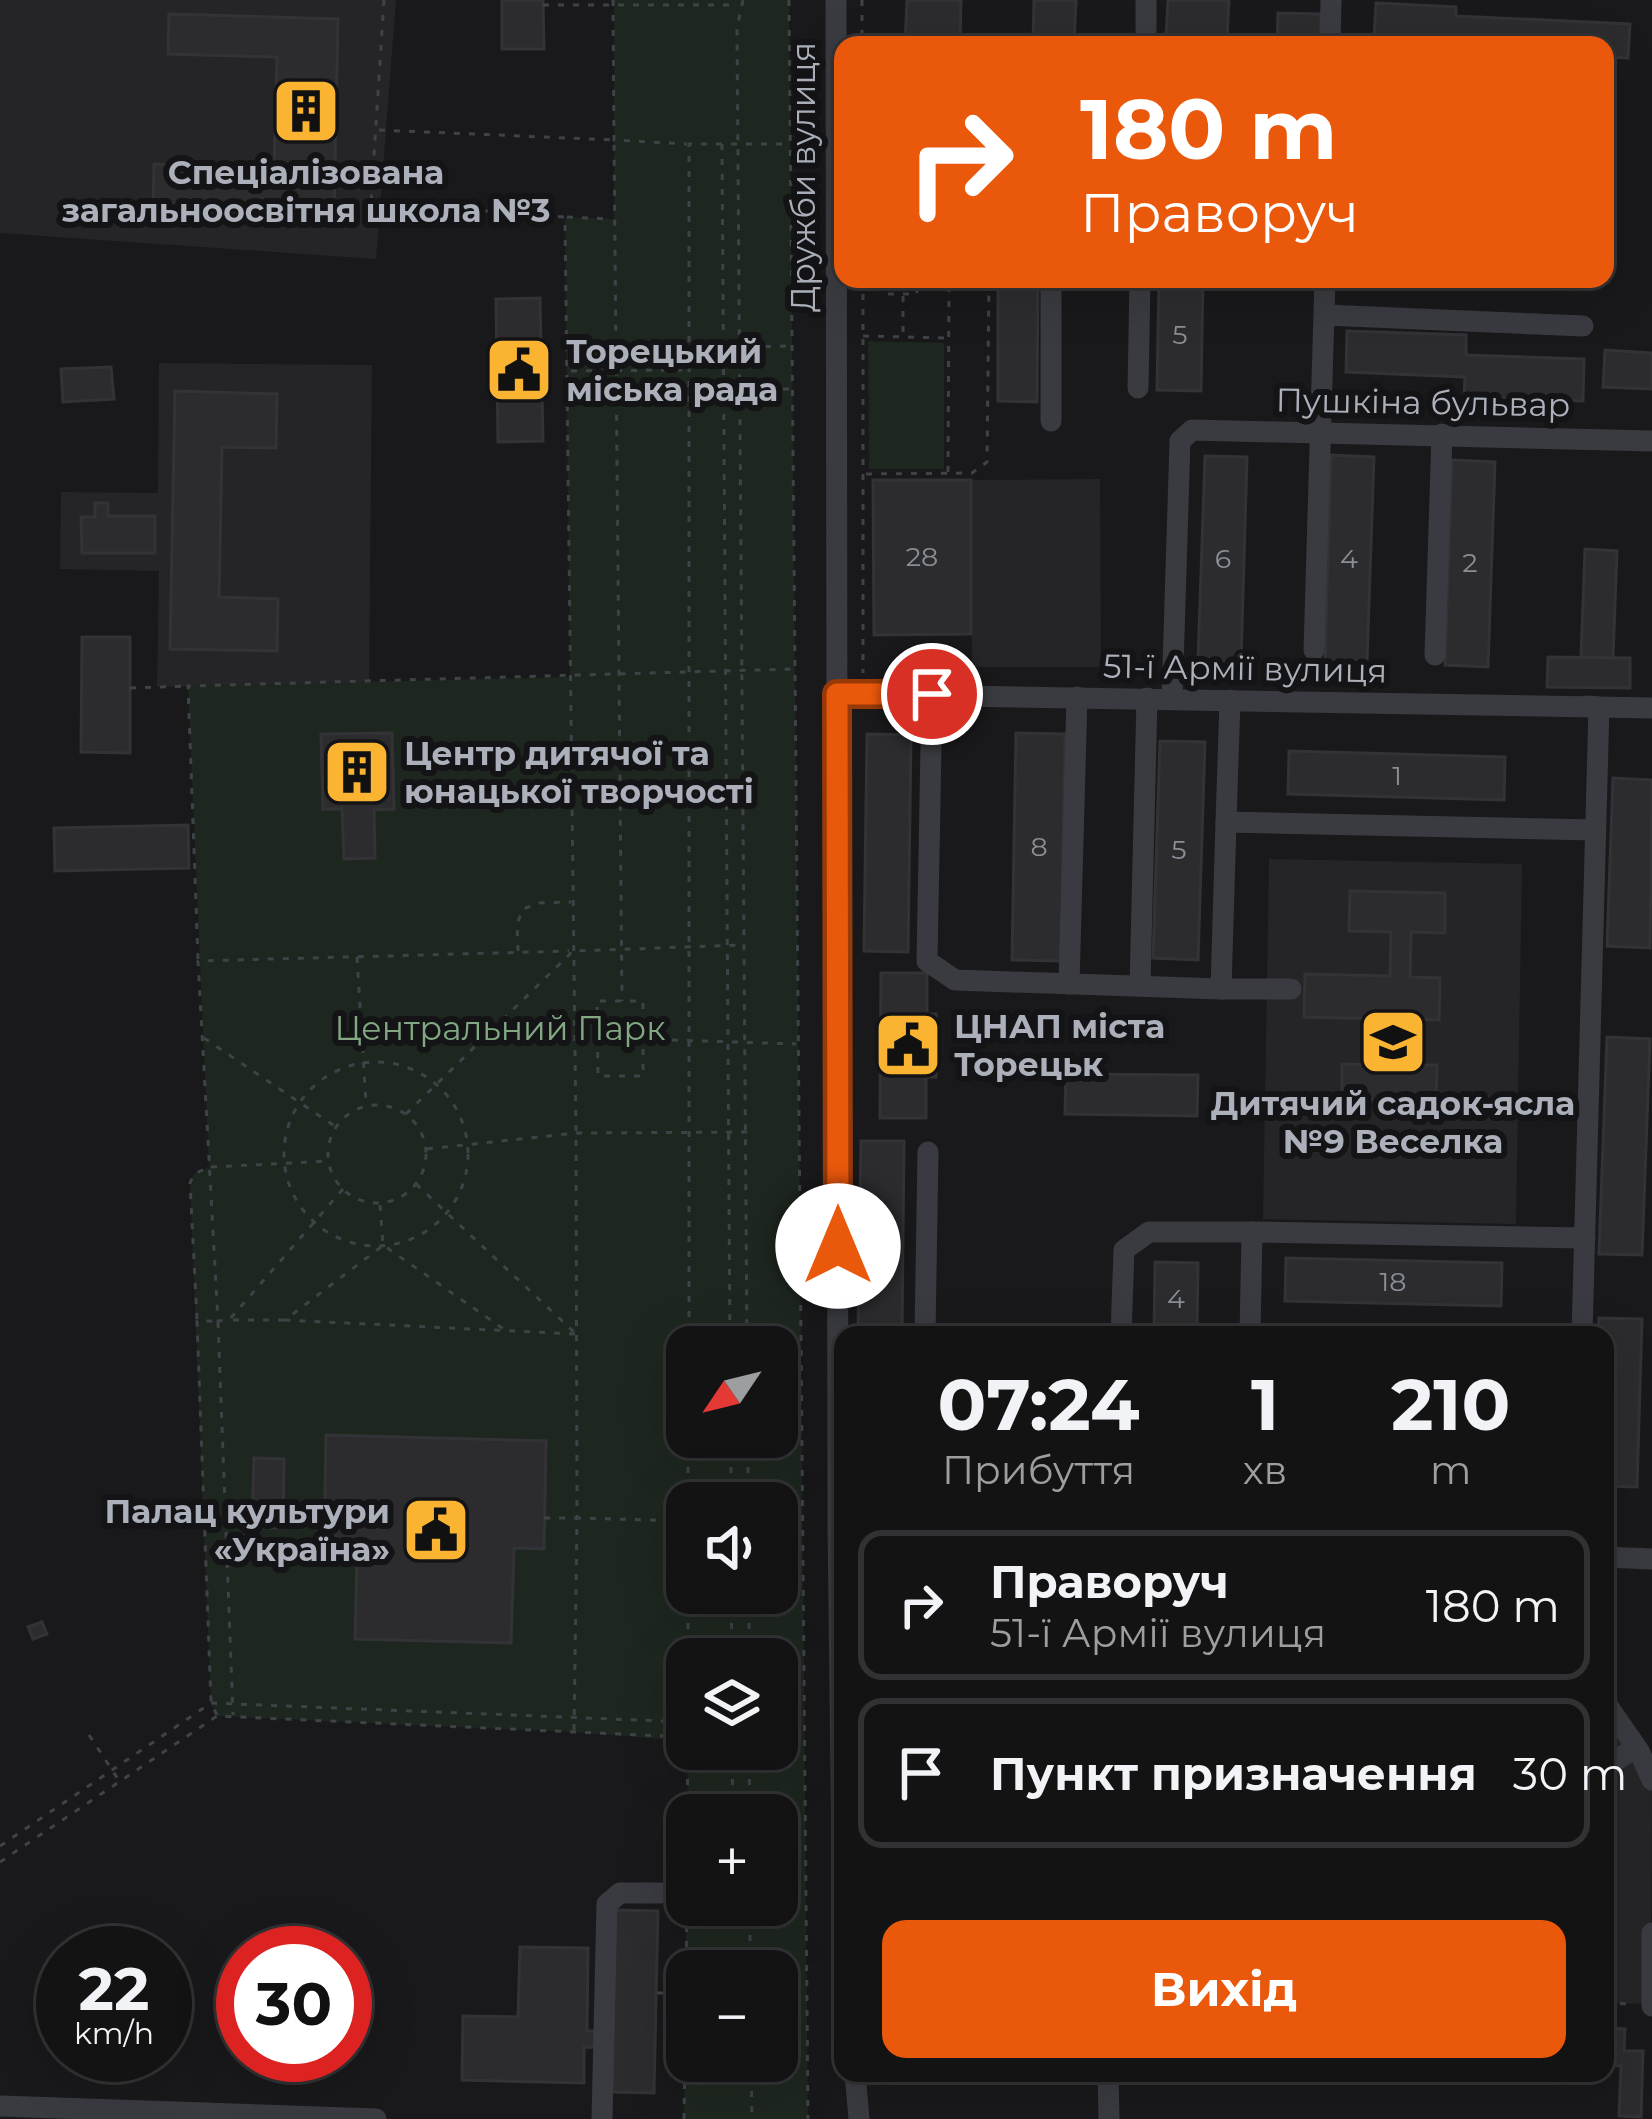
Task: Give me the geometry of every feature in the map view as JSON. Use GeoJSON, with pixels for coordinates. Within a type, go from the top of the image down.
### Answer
{"type":"FeatureCollection","features":[{"type":"Feature","properties":{"kind":"street","name":"Дружби вулиця"},"geometry":{"type":"LineString","coordinates":[[836,0],[836,36]]}},
{"type":"Feature","properties":{"kind":"street"},"geometry":{"type":"LineString","coordinates":[[1146,0],[1146,36]]}},
{"type":"Feature","properties":{"kind":"street"},"geometry":{"type":"LineString","coordinates":[[1330,36],[1331,0]]}},
{"type":"Feature","properties":{"kind":"street","name":"Дружби вулиця"},"geometry":{"type":"LineString","coordinates":[[836,288],[840,1326]]}},
{"type":"Feature","properties":{"kind":"street"},"geometry":{"type":"LineString","coordinates":[[1051,288],[1051,421]]}},
{"type":"Feature","properties":{"kind":"street"},"geometry":{"type":"LineString","coordinates":[[1138,388],[1140,288]]}},
{"type":"Feature","properties":{"kind":"street"},"geometry":{"type":"LineString","coordinates":[[1314,650],[1325,288]]}},
{"type":"Feature","properties":{"kind":"street"},"geometry":{"type":"LineString","coordinates":[[1325,315],[1583,326]]}},
{"type":"Feature","properties":{"kind":"street","name":"Пушкіна бульвар"},"geometry":{"type":"LineString","coordinates":[[1172,699],[1180,441],[1192,430],[1652,441]]}},
{"type":"Feature","properties":{"kind":"street"},"geometry":{"type":"LineString","coordinates":[[1435,655],[1442,434]]}},
{"type":"Feature","properties":{"kind":"street","name":"51-ї Армії вулиця"},"geometry":{"type":"LineString","coordinates":[[837,694],[1652,708]]}},
{"type":"Feature","properties":{"kind":"street"},"geometry":{"type":"LineString","coordinates":[[932,694],[927,961],[955,980],[1291,989]]}},
{"type":"Feature","properties":{"kind":"street"},"geometry":{"type":"LineString","coordinates":[[1069,984],[1077,697]]}},
{"type":"Feature","properties":{"kind":"street"},"geometry":{"type":"LineString","coordinates":[[1140,986],[1147,698]]}},
{"type":"Feature","properties":{"kind":"street"},"geometry":{"type":"LineString","coordinates":[[1221,989],[1230,700]]}},
{"type":"Feature","properties":{"kind":"street"},"geometry":{"type":"LineString","coordinates":[[1582,1326],[1593,706]]}},
{"type":"Feature","properties":{"kind":"street"},"geometry":{"type":"LineString","coordinates":[[1226,822],[1594,830]]}},
{"type":"Feature","properties":{"kind":"street"},"geometry":{"type":"LineString","coordinates":[[925,1326],[928,1152]]}},
{"type":"Feature","properties":{"kind":"street"},"geometry":{"type":"LineString","coordinates":[[1121,1326],[1124,1250],[1149,1232],[1585,1238]]}},
{"type":"Feature","properties":{"kind":"street"},"geometry":{"type":"LineString","coordinates":[[1250,1326],[1252,1232]]}},
{"type":"Feature","properties":{"kind":"street"},"geometry":{"type":"LineString","coordinates":[[1614,1557],[1652,1559]]}},
{"type":"Feature","properties":{"kind":"street"},"geometry":{"type":"LineString","coordinates":[[1614,1715],[1652,1780]]}},
{"type":"Feature","properties":{"kind":"street"},"geometry":{"type":"LineString","coordinates":[[1614,1762],[1636,1747]]}},
{"type":"Feature","properties":{"kind":"street"},"geometry":{"type":"LineString","coordinates":[[602,2119],[607,1904],[620,1893],[660,1893]]}},
{"type":"Feature","properties":{"kind":"street"},"geometry":{"type":"LineString","coordinates":[[1652,1933],[1652,2005]]}},
{"type":"Feature","properties":{"kind":"street"},"geometry":{"type":"LineString","coordinates":[[856,2082],[859,2119]]}},
{"type":"Feature","properties":{"kind":"street"},"geometry":{"type":"LineString","coordinates":[[1108,2082],[1108,2119]]}},
{"type":"Feature","properties":{"kind":"street"},"geometry":{"type":"LineString","coordinates":[[0,2107],[376,2119]]}},
{"type":"Feature","properties":{"kind":"path"},"geometry":{"type":"LineString","coordinates":[[384,0],[371,202],[614,220]]}},
{"type":"Feature","properties":{"kind":"path"},"geometry":{"type":"LineString","coordinates":[[789,0],[808,2119]]}},
{"type":"Feature","properties":{"kind":"path"},"geometry":{"type":"LineString","coordinates":[[862,0],[862,36]]}},
{"type":"Feature","properties":{"kind":"path"},"geometry":{"type":"LineString","coordinates":[[543,5],[741,2],[737,28],[747,1326]]}},
{"type":"Feature","properties":{"kind":"path"},"geometry":{"type":"LineString","coordinates":[[613,3],[622,1001]]}},
{"type":"Feature","properties":{"kind":"path"},"geometry":{"type":"LineString","coordinates":[[376,130],[790,144]]}},
{"type":"Feature","properties":{"kind":"path"},"geometry":{"type":"LineString","coordinates":[[688,1326],[689,144]]}},
{"type":"Feature","properties":{"kind":"path"},"geometry":{"type":"LineString","coordinates":[[722,144],[730,1326]]}},
{"type":"Feature","properties":{"kind":"path"},"geometry":{"type":"LineString","coordinates":[[565,217],[576,1133],[574,1732]]}},
{"type":"Feature","properties":{"kind":"path"},"geometry":{"type":"LineString","coordinates":[[863,288],[863,694]]}},
{"type":"Feature","properties":{"kind":"path"},"geometry":{"type":"LineString","coordinates":[[888,288],[888,294],[917,294],[917,288]]}},
{"type":"Feature","properties":{"kind":"path"},"geometry":{"type":"LineString","coordinates":[[948,473],[949,288]]}},
{"type":"Feature","properties":{"kind":"path"},"geometry":{"type":"LineString","coordinates":[[864,474],[972,473],[987,462],[989,288]]}},
{"type":"Feature","properties":{"kind":"path"},"geometry":{"type":"LineString","coordinates":[[902,294],[903,336]]}},
{"type":"Feature","properties":{"kind":"path"},"geometry":{"type":"LineString","coordinates":[[863,336],[949,338]]}},
{"type":"Feature","properties":{"kind":"path"},"geometry":{"type":"LineString","coordinates":[[689,348],[792,346]]}},
{"type":"Feature","properties":{"kind":"path"},"geometry":{"type":"LineString","coordinates":[[567,371],[689,370]]}},
{"type":"Feature","properties":{"kind":"path"},"geometry":{"type":"LineString","coordinates":[[689,389],[793,389]]}},
{"type":"Feature","properties":{"kind":"path"},"geometry":{"type":"LineString","coordinates":[[130,688],[795,669]]}},
{"type":"Feature","properties":{"kind":"path"},"geometry":{"type":"LineString","coordinates":[[188,686],[233,1717]]}},
{"type":"Feature","properties":{"kind":"path"},"geometry":{"type":"LineString","coordinates":[[518,952],[517,924],[523,909],[539,902],[572,902]]}},
{"type":"Feature","properties":{"kind":"path"},"geometry":{"type":"LineString","coordinates":[[198,961],[744,945]]}},
{"type":"Feature","properties":{"kind":"path"},"geometry":{"type":"LineString","coordinates":[[406,1114],[572,951]]}},
{"type":"Feature","properties":{"kind":"path"},"geometry":{"type":"LineString","coordinates":[[357,957],[366,1105]]}},
{"type":"Feature","properties":{"kind":"path"},"geometry":{"type":"LineString","coordinates":[[597,1001],[643,1001],[643,1039],[644,1076],[598,1076],[597,1001]]}},
{"type":"Feature","properties":{"kind":"path"},"geometry":{"type":"LineString","coordinates":[[202,1036],[336,1126]]}},
{"type":"Feature","properties":{"kind":"path"},"geometry":{"type":"LineString","coordinates":[[643,1039],[798,1044]]}},
{"type":"Feature","properties":{"kind":"path"},"geometry":{"type":"LineString","coordinates":[[285,1320],[383,1245],[425,1232],[447,1212],[462,1187],[468,1158],[464,1128],[452,1102],[430,1079],[402,1065],[370,1061],[340,1068],[314,1085],[295,1109],[285,1139],[285,1170],[296,1200],[315,1223],[340,1239],[383,1245],[507,1331]]}},
{"type":"Feature","properties":{"kind":"path"},"geometry":{"type":"LineString","coordinates":[[382,1104],[406,1114],[421,1131],[427,1149],[416,1184],[396,1200],[380,1203],[364,1202],[337,1183],[329,1161],[331,1136],[351,1111],[382,1104]]}},
{"type":"Feature","properties":{"kind":"path"},"geometry":{"type":"LineString","coordinates":[[427,1149],[576,1133],[755,1132]]}},
{"type":"Feature","properties":{"kind":"path"},"geometry":{"type":"LineString","coordinates":[[217,1716],[211,1703],[190,1183],[194,1174],[209,1167],[329,1161]]}},
{"type":"Feature","properties":{"kind":"path"},"geometry":{"type":"LineString","coordinates":[[416,1184],[577,1334]]}},
{"type":"Feature","properties":{"kind":"path"},"geometry":{"type":"LineString","coordinates":[[229,1320],[344,1189]]}},
{"type":"Feature","properties":{"kind":"path"},"geometry":{"type":"LineString","coordinates":[[380,1203],[383,1245]]}},
{"type":"Feature","properties":{"kind":"path"},"geometry":{"type":"LineString","coordinates":[[197,1321],[285,1320],[577,1334]]}},
{"type":"Feature","properties":{"kind":"path"},"geometry":{"type":"LineString","coordinates":[[544,1518],[666,1521]]}},
{"type":"Feature","properties":{"kind":"path"},"geometry":{"type":"LineString","coordinates":[[798,1525],[802,1525]]}},
{"type":"Feature","properties":{"kind":"path"},"geometry":{"type":"LineString","coordinates":[[0,1846],[211,1703],[666,1721]]}},
{"type":"Feature","properties":{"kind":"path"},"geometry":{"type":"LineString","coordinates":[[0,1862],[217,1716],[666,1735]]}},
{"type":"Feature","properties":{"kind":"path"},"geometry":{"type":"LineString","coordinates":[[89,1735],[120,1782]]}},
{"type":"Feature","properties":{"kind":"path"},"geometry":{"type":"LineString","coordinates":[[798,1815],[805,1815]]}},
{"type":"Feature","properties":{"kind":"path"},"geometry":{"type":"LineString","coordinates":[[798,1864],[805,1864]]}},
{"type":"Feature","properties":{"kind":"path"},"geometry":{"type":"LineString","coordinates":[[657,1993],[666,1993]]}},
{"type":"Feature","properties":{"kind":"path"},"geometry":{"type":"LineString","coordinates":[[798,1995],[806,1995]]}},
{"type":"Feature","properties":{"kind":"path"},"geometry":{"type":"LineString","coordinates":[[1614,2003],[1652,2005]]}},
{"type":"Feature","properties":{"kind":"path"},"geometry":{"type":"LineString","coordinates":[[684,2119],[685,2082]]}},
{"type":"Feature","properties":{"kind":"path"},"geometry":{"type":"LineString","coordinates":[[752,2082],[752,2119]]}},
{"type":"Feature","properties":{"kind":"shaded area"},"geometry":{"type":"Polygon","coordinates":[[[0,0],[396,0],[376,259],[0,233],[0,0]]]}},
{"type":"Feature","properties":{"kind":"shaded area"},"geometry":{"type":"Polygon","coordinates":[[[159,363],[372,365],[369,683],[157,687],[159,571],[60,569],[61,492],[158,493],[159,363]]]}},
{"type":"Feature","properties":{"kind":"shaded area"},"geometry":{"type":"Polygon","coordinates":[[[1100,479],[1101,667],[972,667],[971,480],[1100,479]]]}},
{"type":"Feature","properties":{"kind":"shaded area","name":"Дитячий садок-ясла №9 Веселка"},"geometry":{"type":"Polygon","coordinates":[[[1269,859],[1522,864],[1516,1224],[1263,1219],[1269,859]]]}},
{"type":"Feature","properties":{"kind":"shaded area"},"geometry":{"type":"Polygon","coordinates":[[[1614,1717],[1652,1780],[1651,2004],[1614,2003],[1614,1717]]]}},
{"type":"Feature","properties":{"kind":"green space","name":"Центральний Парк"},"geometry":{"type":"Polygon","coordinates":[[[614,0],[789,0],[808,2119],[684,2119],[684,2082],[798,2082],[798,1950],[686,1950],[686,1926],[798,1926],[798,1794],[687,1794],[688,1770],[798,1770],[798,1638],[666,1638],[666,1739],[217,1716],[211,1703],[190,1183],[194,1174],[209,1167],[188,686],[570,677],[565,217],[614,219],[614,0]]]}},
{"type":"Feature","properties":{"kind":"green space"},"geometry":{"type":"Polygon","coordinates":[[[868,341],[944,343],[944,469],[869,469],[868,341]]]}},
{"type":"Feature","properties":{"kind":"building"},"geometry":{"type":"Polygon","coordinates":[[[502,0],[543,0],[544,49],[502,49],[502,0]]]}},
{"type":"Feature","properties":{"kind":"building"},"geometry":{"type":"Polygon","coordinates":[[[907,0],[961,0],[960,36],[905,36],[907,0]]]}},
{"type":"Feature","properties":{"kind":"building"},"geometry":{"type":"Polygon","coordinates":[[[1034,0],[1076,0],[1074,36],[1033,36],[1034,0]]]}},
{"type":"Feature","properties":{"kind":"building"},"geometry":{"type":"Polygon","coordinates":[[[1168,0],[1229,0],[1227,36],[1166,36],[1168,0]]]}},
{"type":"Feature","properties":{"kind":"building"},"geometry":{"type":"Polygon","coordinates":[[[1376,3],[1456,7],[1456,16],[1630,24],[1628,58],[1614,57],[1614,36],[1374,36],[1376,3]]]}},
{"type":"Feature","properties":{"kind":"building"},"geometry":{"type":"Polygon","coordinates":[[[1278,13],[1321,14],[1320,36],[1277,36],[1278,13]]]}},
{"type":"Feature","properties":{"kind":"building","name":"Спеціалізована загальноосвітня школа №3"},"geometry":{"type":"Polygon","coordinates":[[[169,14],[338,19],[334,210],[153,205],[154,164],[274,168],[277,57],[168,54],[169,14]]]}},
{"type":"Feature","properties":{"kind":"building"},"geometry":{"type":"Polygon","coordinates":[[[998,288],[1038,288],[1037,402],[998,401],[998,288]]]}},
{"type":"Feature","properties":{"kind":"building"},"geometry":{"type":"Polygon","coordinates":[[[1159,288],[1203,288],[1201,391],[1157,390],[1159,288]]]}},
{"type":"Feature","properties":{"kind":"building","name":"Торецький міська рада"},"geometry":{"type":"Polygon","coordinates":[[[540,298],[543,441],[498,442],[496,299],[540,298]]]}},
{"type":"Feature","properties":{"kind":"building"},"geometry":{"type":"Polygon","coordinates":[[[1347,331],[1466,335],[1466,355],[1584,359],[1583,401],[1464,397],[1465,377],[1346,372],[1347,331]]]}},
{"type":"Feature","properties":{"kind":"building"},"geometry":{"type":"Polygon","coordinates":[[[1605,350],[1652,353],[1652,389],[1603,387],[1605,350]]]}},
{"type":"Feature","properties":{"kind":"building"},"geometry":{"type":"Polygon","coordinates":[[[111,367],[114,399],[63,402],[61,369],[111,367]]]}},
{"type":"Feature","properties":{"kind":"building"},"geometry":{"type":"Polygon","coordinates":[[[175,391],[277,394],[276,448],[222,447],[219,597],[278,599],[277,651],[170,649],[175,391]]]}},
{"type":"Feature","properties":{"kind":"building"},"geometry":{"type":"Polygon","coordinates":[[[1331,455],[1374,457],[1367,662],[1325,661],[1331,455]]]}},
{"type":"Feature","properties":{"kind":"building"},"geometry":{"type":"Polygon","coordinates":[[[1205,456],[1247,457],[1241,662],[1198,661],[1205,456]]]}},
{"type":"Feature","properties":{"kind":"building"},"geometry":{"type":"Polygon","coordinates":[[[1452,460],[1495,462],[1488,667],[1445,665],[1452,460]]]}},
{"type":"Feature","properties":{"kind":"building"},"geometry":{"type":"Polygon","coordinates":[[[873,480],[971,480],[971,634],[874,635],[873,480]]]}},
{"type":"Feature","properties":{"kind":"building"},"geometry":{"type":"Polygon","coordinates":[[[95,503],[108,503],[108,516],[155,516],[155,553],[82,553],[81,517],[95,517],[95,503]]]}},
{"type":"Feature","properties":{"kind":"building"},"geometry":{"type":"Polygon","coordinates":[[[1585,549],[1617,551],[1613,658],[1581,657],[1585,549]]]}},
{"type":"Feature","properties":{"kind":"building"},"geometry":{"type":"Polygon","coordinates":[[[82,637],[130,637],[130,753],[81,752],[82,637]]]}},
{"type":"Feature","properties":{"kind":"building"},"geometry":{"type":"Polygon","coordinates":[[[1548,657],[1630,658],[1630,688],[1547,687],[1548,657]]]}},
{"type":"Feature","properties":{"kind":"building","name":"Центр дитячої та юнацької творчості"},"geometry":{"type":"Polygon","coordinates":[[[392,733],[394,809],[374,810],[375,858],[344,859],[342,809],[323,809],[321,734],[392,733]]]}},
{"type":"Feature","properties":{"kind":"building"},"geometry":{"type":"Polygon","coordinates":[[[1016,733],[1065,734],[1061,961],[1012,960],[1016,733]]]}},
{"type":"Feature","properties":{"kind":"building"},"geometry":{"type":"Polygon","coordinates":[[[867,734],[911,735],[908,952],[864,951],[867,734]]]}},
{"type":"Feature","properties":{"kind":"building"},"geometry":{"type":"Polygon","coordinates":[[[1160,741],[1205,742],[1198,960],[1153,958],[1160,741]]]}},
{"type":"Feature","properties":{"kind":"building"},"geometry":{"type":"Polygon","coordinates":[[[1289,751],[1505,757],[1504,800],[1288,794],[1289,751]]]}},
{"type":"Feature","properties":{"kind":"building"},"geometry":{"type":"Polygon","coordinates":[[[1613,778],[1652,780],[1650,948],[1607,946],[1613,778]]]}},
{"type":"Feature","properties":{"kind":"building"},"geometry":{"type":"Polygon","coordinates":[[[188,825],[189,868],[55,871],[54,828],[188,825]]]}},
{"type":"Feature","properties":{"kind":"building"},"geometry":{"type":"Polygon","coordinates":[[[1350,891],[1445,893],[1445,933],[1411,932],[1410,977],[1440,978],[1439,1020],[1406,1019],[1405,1065],[1437,1065],[1436,1101],[1342,1099],[1342,1064],[1384,1065],[1385,1019],[1304,1017],[1305,974],[1390,976],[1391,932],[1349,931],[1350,891]]]}},
{"type":"Feature","properties":{"kind":"building","name":"ЦНАП міста Торецьк"},"geometry":{"type":"Polygon","coordinates":[[[881,973],[927,973],[927,1014],[936,1014],[936,1077],[926,1077],[926,1118],[880,1118],[881,973]]]}},
{"type":"Feature","properties":{"kind":"building"},"geometry":{"type":"Polygon","coordinates":[[[1607,1037],[1650,1039],[1642,1255],[1599,1254],[1607,1037]]]}},
{"type":"Feature","properties":{"kind":"building"},"geometry":{"type":"Polygon","coordinates":[[[1066,1074],[1198,1075],[1197,1116],[1065,1114],[1066,1074]]]}},
{"type":"Feature","properties":{"kind":"building"},"geometry":{"type":"Polygon","coordinates":[[[861,1141],[904,1141],[902,1326],[858,1326],[861,1141]]]}},
{"type":"Feature","properties":{"kind":"building"},"geometry":{"type":"Polygon","coordinates":[[[1286,1258],[1502,1263],[1501,1306],[1285,1301],[1286,1258]]]}},
{"type":"Feature","properties":{"kind":"building"},"geometry":{"type":"Polygon","coordinates":[[[1155,1262],[1198,1263],[1197,1326],[1154,1326],[1155,1262]]]}},
{"type":"Feature","properties":{"kind":"building"},"geometry":{"type":"Polygon","coordinates":[[[1599,1318],[1642,1319],[1637,1487],[1614,1486],[1614,1326],[1599,1326],[1599,1318]]]}},
{"type":"Feature","properties":{"kind":"building"},"geometry":{"type":"Polygon","coordinates":[[[326,1435],[546,1441],[544,1549],[514,1548],[511,1643],[355,1639],[357,1557],[324,1556],[326,1435]]]}},
{"type":"Feature","properties":{"kind":"building"},"geometry":{"type":"Polygon","coordinates":[[[254,1458],[284,1459],[283,1528],[252,1528],[254,1458]]]}},
{"type":"Feature","properties":{"kind":"building"},"geometry":{"type":"Polygon","coordinates":[[[42,1622],[47,1634],[33,1639],[28,1627],[42,1622]]]}},
{"type":"Feature","properties":{"kind":"building"},"geometry":{"type":"Polygon","coordinates":[[[615,1910],[658,1911],[654,2093],[612,2092],[613,2048],[584,2047],[584,2083],[462,2080],[463,2016],[518,2017],[520,1947],[588,1948],[587,2031],[613,2031],[615,1910]]]}},
{"type":"Feature","properties":{"kind":"building"},"geometry":{"type":"Polygon","coordinates":[[[1614,2028],[1625,2029],[1624,2051],[1643,2051],[1641,2117],[1619,2116],[1621,2066],[1614,2066],[1614,2028]]]}},
{"type":"Feature","properties":{"kind":"place","name":"Спеціалізована загальноосвітня школа №3"},"geometry":{"type":"Point","coordinates":[306,111]}},
{"type":"Feature","properties":{"kind":"place","name":"Торецький міська рада"},"geometry":{"type":"Point","coordinates":[519,370]}},
{"type":"Feature","properties":{"kind":"place","name":"Центр дитячої та юнацької творчості"},"geometry":{"type":"Point","coordinates":[357,772]}},
{"type":"Feature","properties":{"kind":"place","name":"Дитячий садок-ясла №9 Веселка"},"geometry":{"type":"Point","coordinates":[1393,1042]}},
{"type":"Feature","properties":{"kind":"place","name":"ЦНАП міста Торецьк"},"geometry":{"type":"Point","coordinates":[908,1045]}},
{"type":"Feature","properties":{"kind":"place","name":"Палац культури «Україна»"},"geometry":{"type":"Point","coordinates":[436,1530]}},
{"type":"Feature","properties":{"kind":"route"},"geometry":{"type":"LineString","coordinates":[[838,1246],[837,694],[932,694]]}}]}
